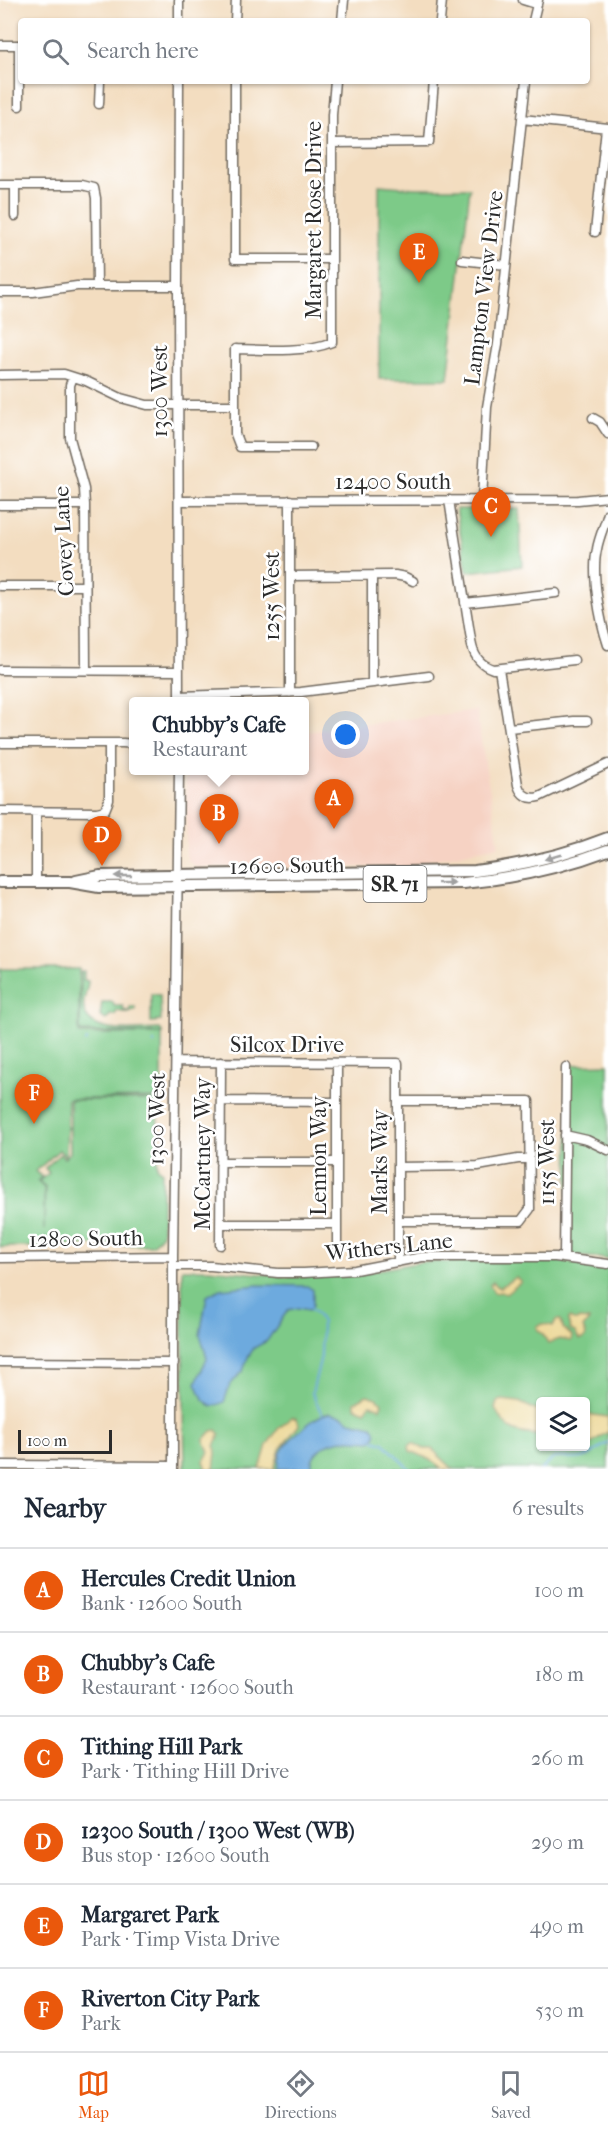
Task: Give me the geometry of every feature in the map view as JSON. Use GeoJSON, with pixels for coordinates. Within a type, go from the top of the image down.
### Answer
{"type":"FeatureCollection","features":[{"type":"Feature","properties":{"kind":"main road","name":"12600 South"},"geometry":{"type":"LineString","coordinates":[[0,882],[70,882],[99,887],[178,881],[476,871],[516,866],[551,858],[608,838]]}},
{"type":"Feature","properties":{"kind":"main road","name":"12600 South"},"geometry":{"type":"LineString","coordinates":[[178,881],[463,883],[535,873],[608,850]]}},
{"type":"Feature","properties":{"kind":"street"},"geometry":{"type":"LineString","coordinates":[[179,0],[179,18]]}},
{"type":"Feature","properties":{"kind":"street"},"geometry":{"type":"LineString","coordinates":[[236,0],[236,18]]}},
{"type":"Feature","properties":{"kind":"street"},"geometry":{"type":"LineString","coordinates":[[342,18],[344,0]]}},
{"type":"Feature","properties":{"kind":"street"},"geometry":{"type":"LineString","coordinates":[[440,18],[442,0]]}},
{"type":"Feature","properties":{"kind":"street"},"geometry":{"type":"LineString","coordinates":[[523,0],[537,2],[533,18]]}},
{"type":"Feature","properties":{"kind":"street"},"geometry":{"type":"LineString","coordinates":[[0,45],[18,45]]}},
{"type":"Feature","properties":{"kind":"street"},"geometry":{"type":"LineString","coordinates":[[19,84],[19,106]]}},
{"type":"Feature","properties":{"kind":"street"},"geometry":{"type":"LineString","coordinates":[[99,84],[99,104]]}},
{"type":"Feature","properties":{"kind":"street","name":"1300 West"},"geometry":{"type":"LineString","coordinates":[[179,84],[179,697]]}},
{"type":"Feature","properties":{"kind":"street"},"geometry":{"type":"LineString","coordinates":[[235,84],[235,259],[332,259]]}},
{"type":"Feature","properties":{"kind":"street","name":"Margaret Rose Drive"},"geometry":{"type":"LineString","coordinates":[[311,447],[240,447],[236,441],[235,349],[288,349],[320,346],[332,342],[332,143],[335,84]]}},
{"type":"Feature","properties":{"kind":"street"},"geometry":{"type":"LineString","coordinates":[[332,143],[429,142],[434,84]]}},
{"type":"Feature","properties":{"kind":"street","name":"Lampton View Drive"},"geometry":{"type":"LineString","coordinates":[[482,500],[487,407],[498,344],[526,84]]}},
{"type":"Feature","properties":{"kind":"street"},"geometry":{"type":"LineString","coordinates":[[522,119],[607,128],[595,232]]}},
{"type":"Feature","properties":{"kind":"street"},"geometry":{"type":"LineString","coordinates":[[0,185],[82,185],[94,188],[97,286]]}},
{"type":"Feature","properties":{"kind":"street"},"geometry":{"type":"LineString","coordinates":[[15,185],[15,216]]}},
{"type":"Feature","properties":{"kind":"street"},"geometry":{"type":"LineString","coordinates":[[462,260],[506,265]]}},
{"type":"Feature","properties":{"kind":"street"},"geometry":{"type":"LineString","coordinates":[[0,292],[33,292],[97,286],[178,286]]}},
{"type":"Feature","properties":{"kind":"street"},"geometry":{"type":"LineString","coordinates":[[0,375],[56,374],[73,377],[133,403],[235,405]]}},
{"type":"Feature","properties":{"kind":"street","name":"Covey Lane"},"geometry":{"type":"LineString","coordinates":[[73,377],[70,385],[70,438],[84,489],[85,504],[86,670]]}},
{"type":"Feature","properties":{"kind":"street"},"geometry":{"type":"LineString","coordinates":[[593,418],[600,422],[608,434]]}},
{"type":"Feature","properties":{"kind":"street","name":"12400 South"},"geometry":{"type":"LineString","coordinates":[[179,501],[608,499]]}},
{"type":"Feature","properties":{"kind":"street","name":"1255 West"},"geometry":{"type":"LineString","coordinates":[[290,500],[290,693]]}},
{"type":"Feature","properties":{"kind":"street"},"geometry":{"type":"LineString","coordinates":[[449,500],[474,654],[483,665],[493,669],[574,660]]}},
{"type":"Feature","properties":{"kind":"street"},"geometry":{"type":"LineString","coordinates":[[0,505],[85,504]]}},
{"type":"Feature","properties":{"kind":"street"},"geometry":{"type":"LineString","coordinates":[[608,513],[596,549],[595,560],[600,617],[608,645]]}},
{"type":"Feature","properties":{"kind":"street"},"geometry":{"type":"LineString","coordinates":[[290,576],[396,575],[413,581]]}},
{"type":"Feature","properties":{"kind":"street"},"geometry":{"type":"LineString","coordinates":[[372,576],[372,683]]}},
{"type":"Feature","properties":{"kind":"street"},"geometry":{"type":"LineString","coordinates":[[0,586],[86,586]]}},
{"type":"Feature","properties":{"kind":"street"},"geometry":{"type":"LineString","coordinates":[[465,603],[556,593]]}},
{"type":"Feature","properties":{"kind":"street"},"geometry":{"type":"LineString","coordinates":[[499,669],[519,789],[528,798],[539,797],[608,764]]}},
{"type":"Feature","properties":{"kind":"street"},"geometry":{"type":"LineString","coordinates":[[0,670],[178,671]]}},
{"type":"Feature","properties":{"kind":"street"},"geometry":{"type":"LineString","coordinates":[[216,697],[290,693],[429,676]]}},
{"type":"Feature","properties":{"kind":"street"},"geometry":{"type":"LineString","coordinates":[[509,728],[587,721]]}},
{"type":"Feature","properties":{"kind":"street"},"geometry":{"type":"LineString","coordinates":[[0,742],[129,744]]}},
{"type":"Feature","properties":{"kind":"street"},"geometry":{"type":"LineString","coordinates":[[0,811],[98,812],[105,810],[109,800],[109,742]]}},
{"type":"Feature","properties":{"kind":"street","name":"1300 West"},"geometry":{"type":"LineString","coordinates":[[173,1467],[173,1256],[179,775]]}},
{"type":"Feature","properties":{"kind":"street"},"geometry":{"type":"LineString","coordinates":[[36,812],[36,882]]}},
{"type":"Feature","properties":{"kind":"street","name":"Silcox Drive"},"geometry":{"type":"LineString","coordinates":[[176,1062],[398,1063]]}},
{"type":"Feature","properties":{"kind":"street","name":"McCartney Way"},"geometry":{"type":"LineString","coordinates":[[220,1245],[221,1062]]}},
{"type":"Feature","properties":{"kind":"street","name":"Lennon Way"},"geometry":{"type":"LineString","coordinates":[[337,1063],[337,1250]]}},
{"type":"Feature","properties":{"kind":"street","name":"Marks Way"},"geometry":{"type":"LineString","coordinates":[[398,1063],[398,1262]]}},
{"type":"Feature","properties":{"kind":"street","name":"1155 West"},"geometry":{"type":"LineString","coordinates":[[564,1257],[566,1068]]}},
{"type":"Feature","properties":{"kind":"street"},"geometry":{"type":"LineString","coordinates":[[221,1101],[337,1101]]}},
{"type":"Feature","properties":{"kind":"street"},"geometry":{"type":"LineString","coordinates":[[398,1101],[529,1101],[530,1159],[530,1209],[521,1221],[398,1221]]}},
{"type":"Feature","properties":{"kind":"street"},"geometry":{"type":"LineString","coordinates":[[565,1135],[587,1140],[608,1150]]}},
{"type":"Feature","properties":{"kind":"street"},"geometry":{"type":"LineString","coordinates":[[398,1167],[478,1166],[530,1159]]}},
{"type":"Feature","properties":{"kind":"street"},"geometry":{"type":"LineString","coordinates":[[220,1162],[337,1162]]}},
{"type":"Feature","properties":{"kind":"street"},"geometry":{"type":"LineString","coordinates":[[220,1224],[337,1224]]}},
{"type":"Feature","properties":{"kind":"street","name":"12800 South"},"geometry":{"type":"LineString","coordinates":[[0,1258],[173,1256]]}},
{"type":"Feature","properties":{"kind":"street","name":"Withers Lane"},"geometry":{"type":"LineString","coordinates":[[173,1266],[220,1266],[278,1273],[304,1273],[355,1270],[422,1257],[564,1257],[608,1264]]}},
{"type":"Feature","properties":{"kind":"street"},"geometry":{"type":"LineString","coordinates":[[0,1362],[174,1363]]}},
{"type":"Feature","properties":{"kind":"street"},"geometry":{"type":"LineString","coordinates":[[0,1465],[173,1467]]}},
{"type":"Feature","properties":{"kind":"shaded area"},"geometry":{"type":"Polygon","coordinates":[[[476,710],[499,846],[427,861],[425,867],[196,867],[189,862],[186,854],[186,775],[309,775],[309,731],[476,710]]]}},
{"type":"Feature","properties":{"kind":"green space"},"geometry":{"type":"Polygon","coordinates":[[[379,185],[415,188],[470,188],[448,379],[379,379],[379,185]]]}},
{"type":"Feature","properties":{"kind":"green space"},"geometry":{"type":"Polygon","coordinates":[[[456,509],[519,509],[522,566],[467,572],[456,509]]]}},
{"type":"Feature","properties":{"kind":"green space"},"geometry":{"type":"Polygon","coordinates":[[[0,969],[79,969],[79,1034],[162,1034],[162,1098],[68,1099],[66,1156],[70,1153],[70,1100],[158,1100],[157,1167],[162,1172],[162,1234],[152,1245],[52,1245],[45,1238],[44,1247],[0,1247],[0,969]],[[59,1150],[36,1171],[42,1177],[37,1181],[44,1188],[44,1230],[45,1187],[39,1181],[49,1173],[45,1168],[60,1154],[66,1157],[59,1150]]]}},
{"type":"Feature","properties":{"kind":"green space"},"geometry":{"type":"Polygon","coordinates":[[[81,971],[84,971],[84,980],[88,981],[84,1009],[88,1018],[95,1024],[116,1030],[160,1029],[163,1033],[80,1032],[81,971]]]}},
{"type":"Feature","properties":{"kind":"green space"},"geometry":{"type":"Polygon","coordinates":[[[151,994],[160,995],[161,1021],[151,1022],[151,994]]]}},
{"type":"Feature","properties":{"kind":"green space"},"geometry":{"type":"Polygon","coordinates":[[[102,1002],[113,1002],[114,1006],[123,1006],[124,1011],[130,1011],[130,1007],[135,1007],[135,1010],[129,1013],[117,1011],[115,1015],[110,1015],[106,1020],[100,1016],[102,1002]]]}},
{"type":"Feature","properties":{"kind":"green space"},"geometry":{"type":"Polygon","coordinates":[[[608,1064],[608,1259],[568,1255],[569,1065],[608,1064]]]}},
{"type":"Feature","properties":{"kind":"green space"},"geometry":{"type":"Polygon","coordinates":[[[560,1261],[608,1268],[608,1469],[185,1469],[182,1269],[209,1269],[290,1277],[349,1275],[422,1262],[560,1261]]]}},
{"type":"Feature","properties":{"kind":"sand"},"geometry":{"type":"Polygon","coordinates":[[[516,1277],[521,1282],[506,1294],[494,1293],[490,1285],[493,1282],[499,1288],[516,1277]]]}},
{"type":"Feature","properties":{"kind":"sand"},"geometry":{"type":"Polygon","coordinates":[[[569,1318],[576,1321],[589,1320],[583,1328],[586,1335],[584,1339],[579,1340],[575,1332],[570,1330],[569,1318]]]}},
{"type":"Feature","properties":{"kind":"sand"},"geometry":{"type":"Polygon","coordinates":[[[556,1320],[561,1320],[563,1328],[572,1336],[571,1341],[559,1339],[548,1343],[538,1331],[537,1326],[543,1324],[553,1326],[556,1320]]]}},
{"type":"Feature","properties":{"kind":"sand"},"geometry":{"type":"Polygon","coordinates":[[[367,1395],[377,1398],[382,1403],[380,1408],[370,1404],[365,1411],[355,1407],[355,1402],[367,1395]]]}},
{"type":"Feature","properties":{"kind":"sand"},"geometry":{"type":"Polygon","coordinates":[[[502,1400],[519,1402],[536,1410],[536,1435],[513,1430],[504,1423],[495,1409],[497,1402],[502,1400]]]}},
{"type":"Feature","properties":{"kind":"sand"},"geometry":{"type":"Polygon","coordinates":[[[590,1415],[608,1417],[608,1432],[591,1444],[590,1415]]]}},
{"type":"Feature","properties":{"kind":"sand"},"geometry":{"type":"Polygon","coordinates":[[[292,1417],[297,1419],[299,1425],[280,1449],[274,1469],[260,1469],[267,1445],[278,1429],[292,1417]]]}},
{"type":"Feature","properties":{"kind":"sand"},"geometry":{"type":"Polygon","coordinates":[[[217,1430],[220,1434],[215,1446],[214,1469],[207,1469],[204,1461],[209,1452],[204,1440],[212,1431],[217,1430]]]}},
{"type":"Feature","properties":{"kind":"sand"},"geometry":{"type":"Polygon","coordinates":[[[413,1443],[424,1449],[432,1449],[453,1469],[442,1469],[432,1461],[410,1451],[409,1446],[413,1443]]]}},
{"type":"Feature","properties":{"kind":"water"},"geometry":{"type":"Polygon","coordinates":[[[258,1285],[307,1286],[313,1290],[313,1306],[309,1310],[298,1308],[288,1310],[267,1341],[254,1348],[243,1371],[230,1385],[224,1402],[212,1407],[203,1399],[196,1383],[207,1358],[200,1335],[207,1296],[220,1289],[258,1285]]]}},
{"type":"Feature","properties":{"kind":"water"},"geometry":{"type":"Polygon","coordinates":[[[330,1413],[372,1426],[376,1436],[371,1441],[343,1440],[325,1446],[313,1458],[312,1469],[278,1469],[280,1455],[294,1436],[309,1423],[330,1413]]]}},
{"type":"Feature","properties":{"kind":"waterway"},"geometry":{"type":"LineString","coordinates":[[311,1309],[322,1322],[321,1356],[312,1393],[322,1414]]}},
{"type":"Feature","properties":{"kind":"waterway"},"geometry":{"type":"LineString","coordinates":[[374,1440],[384,1443],[409,1469]]}},
{"type":"Feature","properties":{"kind":"waterway"},"geometry":{"type":"LineString","coordinates":[[542,1469],[553,1459],[582,1458],[608,1443]]}},
{"type":"Feature","properties":{"kind":"place","name":"Margaret Park"},"geometry":{"type":"Point","coordinates":[419,283]}},
{"type":"Feature","properties":{"kind":"place","name":"Tithing Hill Park"},"geometry":{"type":"Point","coordinates":[491,537]}},
{"type":"Feature","properties":{"kind":"place","name":"Hercules Credit Union"},"geometry":{"type":"Point","coordinates":[334,829]}},
{"type":"Feature","properties":{"kind":"place","name":"Chubby's Cafe"},"geometry":{"type":"Point","coordinates":[219,844]}},
{"type":"Feature","properties":{"kind":"place","name":"12300 South / 1300 West (WB)"},"geometry":{"type":"Point","coordinates":[102,866]}},
{"type":"Feature","properties":{"kind":"place","name":"Riverton City Park"},"geometry":{"type":"Point","coordinates":[34,1124]}}]}
